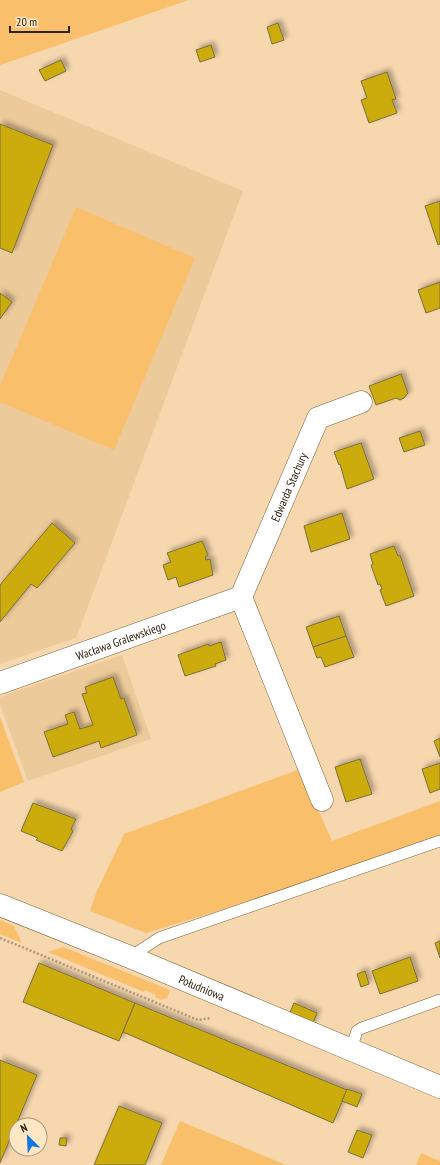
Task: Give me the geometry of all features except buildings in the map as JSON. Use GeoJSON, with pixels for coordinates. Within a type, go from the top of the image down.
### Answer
{"type":"FeatureCollection","features":[{"type":"Feature","properties":{"kind":"street","name":"Edwarda Stachury"},"geometry":{"type":"LineString","coordinates":[[241,597],[318,418],[361,402]]}},
{"type":"Feature","properties":{"kind":"street","name":"Wacława Gralewskiego"},"geometry":{"type":"LineString","coordinates":[[0,683],[241,597]]}},
{"type":"Feature","properties":{"kind":"street"},"geometry":{"type":"LineString","coordinates":[[241,597],[322,800]]}},
{"type":"Feature","properties":{"kind":"street","name":"Południowa"},"geometry":{"type":"LineString","coordinates":[[0,905],[130,957],[440,1087]]}},
{"type":"Feature","properties":{"kind":"lane"},"geometry":{"type":"LineString","coordinates":[[130,957],[159,938],[440,841]]}},
{"type":"Feature","properties":{"kind":"lane"},"geometry":{"type":"LineString","coordinates":[[351,1049],[357,1031],[362,1028],[440,1000]]}},
{"type":"Feature","properties":{"kind":"path"},"geometry":{"type":"LineString","coordinates":[[0,938],[198,1020],[211,1018]]}},
{"type":"Feature","properties":{"kind":"shaded area"},"geometry":{"type":"Polygon","coordinates":[[[0,0],[189,0],[0,65],[0,0]]]}},
{"type":"Feature","properties":{"kind":"shaded area"},"geometry":{"type":"Polygon","coordinates":[[[0,90],[243,191],[76,638],[0,664],[0,90]]]}},
{"type":"Feature","properties":{"kind":"shaded area"},"geometry":{"type":"Polygon","coordinates":[[[76,207],[195,258],[114,450],[0,402],[0,386],[76,207]]]}},
{"type":"Feature","properties":{"kind":"shaded area"},"geometry":{"type":"Polygon","coordinates":[[[122,655],[151,739],[28,781],[0,705],[0,697],[122,655]]]}},
{"type":"Feature","properties":{"kind":"shaded area"},"geometry":{"type":"Polygon","coordinates":[[[0,717],[24,782],[0,792],[0,717]]]}},
{"type":"Feature","properties":{"kind":"shaded area"},"geometry":{"type":"Polygon","coordinates":[[[300,769],[332,841],[440,801],[440,837],[273,894],[146,933],[90,911],[97,891],[124,834],[300,769]]]}},
{"type":"Feature","properties":{"kind":"shaded area"},"geometry":{"type":"Polygon","coordinates":[[[0,920],[14,926],[22,943],[0,934],[0,920]]]}},
{"type":"Feature","properties":{"kind":"shaded area"},"geometry":{"type":"Polygon","coordinates":[[[63,947],[170,990],[167,998],[161,1000],[155,997],[156,995],[145,990],[144,992],[48,952],[63,947]]]}},
{"type":"Feature","properties":{"kind":"shaded area"},"geometry":{"type":"Polygon","coordinates":[[[180,1121],[286,1165],[161,1165],[180,1121]]]}},
{"type":"Feature","properties":{"kind":"shaded area"},"geometry":{"type":"Polygon","coordinates":[[[421,1153],[440,1161],[440,1165],[416,1165],[421,1153]]]}}]}
